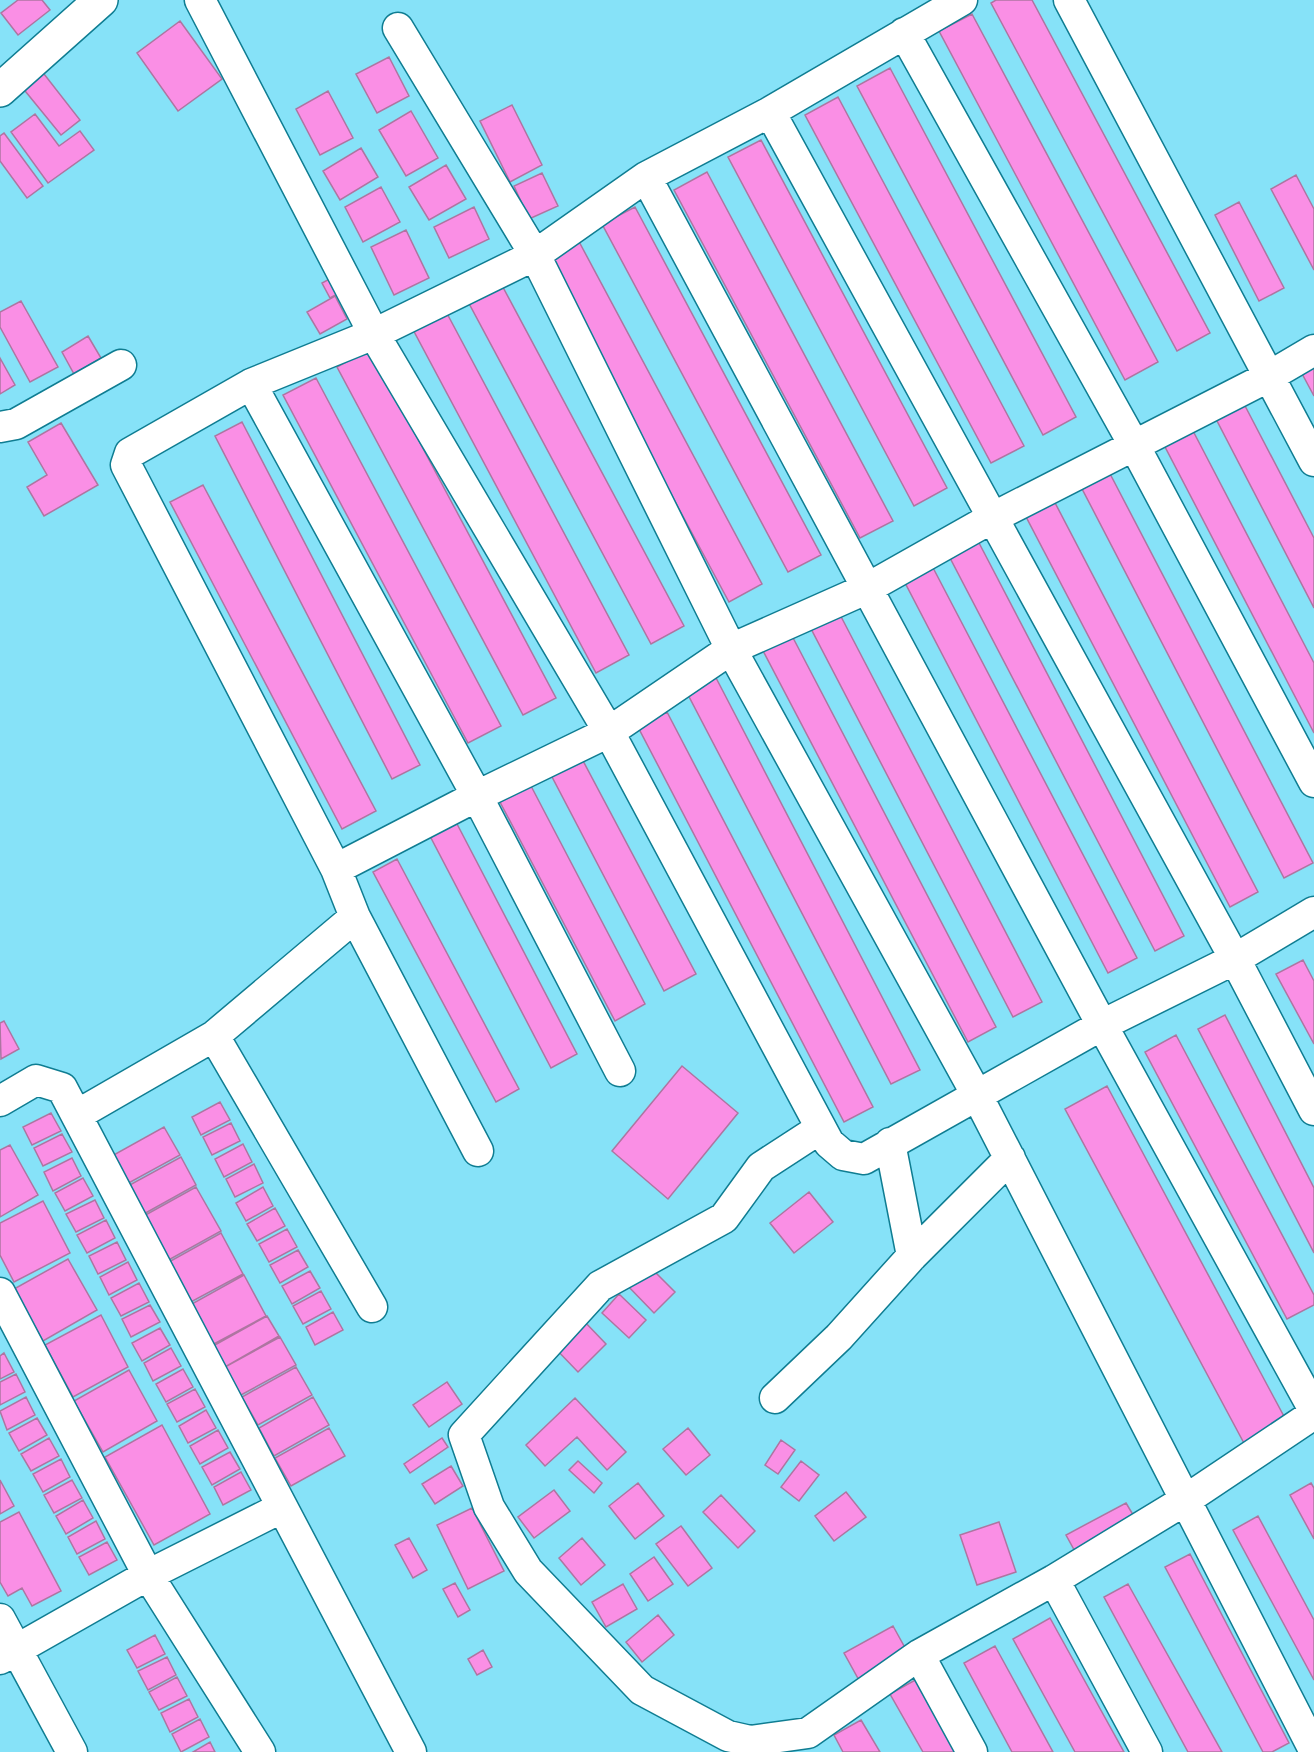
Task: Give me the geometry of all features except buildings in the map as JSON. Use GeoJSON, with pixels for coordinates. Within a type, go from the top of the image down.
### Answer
{"type":"FeatureCollection","features":[{"type":"Feature","properties":{"kind":"street"},"geometry":{"type":"LineString","coordinates":[[0,90],[101,0]]}},
{"type":"Feature","properties":{"kind":"street"},"geometry":{"type":"LineString","coordinates":[[200,0],[374,334],[609,732],[829,1143],[843,1155],[864,1159],[978,1097],[1102,1025],[1235,960],[1314,912]]}},
{"type":"Feature","properties":{"kind":"street"},"geometry":{"type":"LineString","coordinates":[[478,1151],[355,917],[336,869],[126,465],[130,453],[142,444],[251,384],[374,334],[535,255],[646,177],[770,112],[962,0]]}},
{"type":"Feature","properties":{"kind":"street"},"geometry":{"type":"LineString","coordinates":[[1069,0],[1314,461]]}},
{"type":"Feature","properties":{"kind":"street"},"geometry":{"type":"LineString","coordinates":[[398,28],[535,255],[731,649],[978,1097],[1187,1499],[1314,1750]]}},
{"type":"Feature","properties":{"kind":"street"},"geometry":{"type":"LineString","coordinates":[[904,33],[1134,445],[1314,782]]}},
{"type":"Feature","properties":{"kind":"street"},"geometry":{"type":"LineString","coordinates":[[770,112],[1235,960],[1314,1110]]}},
{"type":"Feature","properties":{"kind":"street"},"geometry":{"type":"LineString","coordinates":[[646,177],[866,589],[1314,1412],[1187,1499],[1054,1580],[919,1655],[813,1743],[750,1741],[728,1736],[642,1690],[528,1571],[489,1506],[464,1435],[600,1286],[724,1218],[761,1167],[821,1128]]}},
{"type":"Feature","properties":{"kind":"street"},"geometry":{"type":"LineString","coordinates":[[336,869],[477,796],[609,732],[731,649],[866,589],[992,518],[1269,377],[1314,350]]}},
{"type":"Feature","properties":{"kind":"street"},"geometry":{"type":"LineString","coordinates":[[0,427],[16,424],[121,365]]}},
{"type":"Feature","properties":{"kind":"street"},"geometry":{"type":"LineString","coordinates":[[251,384],[477,796],[620,1071]]}},
{"type":"Feature","properties":{"kind":"street"},"geometry":{"type":"LineString","coordinates":[[77,1115],[214,1036],[355,917]]}},
{"type":"Feature","properties":{"kind":"street"},"geometry":{"type":"LineString","coordinates":[[214,1036],[372,1308]]}},
{"type":"Feature","properties":{"kind":"street"},"geometry":{"type":"LineString","coordinates":[[0,1101],[36,1080],[62,1088],[411,1752]]}},
{"type":"Feature","properties":{"kind":"street"},"geometry":{"type":"LineString","coordinates":[[890,1143],[912,1256]]}},
{"type":"Feature","properties":{"kind":"street"},"geometry":{"type":"LineString","coordinates":[[775,1398],[839,1336],[912,1256],[1010,1158]]}},
{"type":"Feature","properties":{"kind":"street"},"geometry":{"type":"LineString","coordinates":[[0,1293],[148,1575],[260,1752]]}},
{"type":"Feature","properties":{"kind":"street"},"geometry":{"type":"LineString","coordinates":[[9,1655],[148,1575],[282,1508]]}},
{"type":"Feature","properties":{"kind":"street"},"geometry":{"type":"LineString","coordinates":[[1054,1580],[1147,1752]]}},
{"type":"Feature","properties":{"kind":"street"},"geometry":{"type":"LineString","coordinates":[[0,1619],[9,1655],[72,1752]]}},
{"type":"Feature","properties":{"kind":"street"},"geometry":{"type":"LineString","coordinates":[[919,1655],[972,1752]]}}]}
